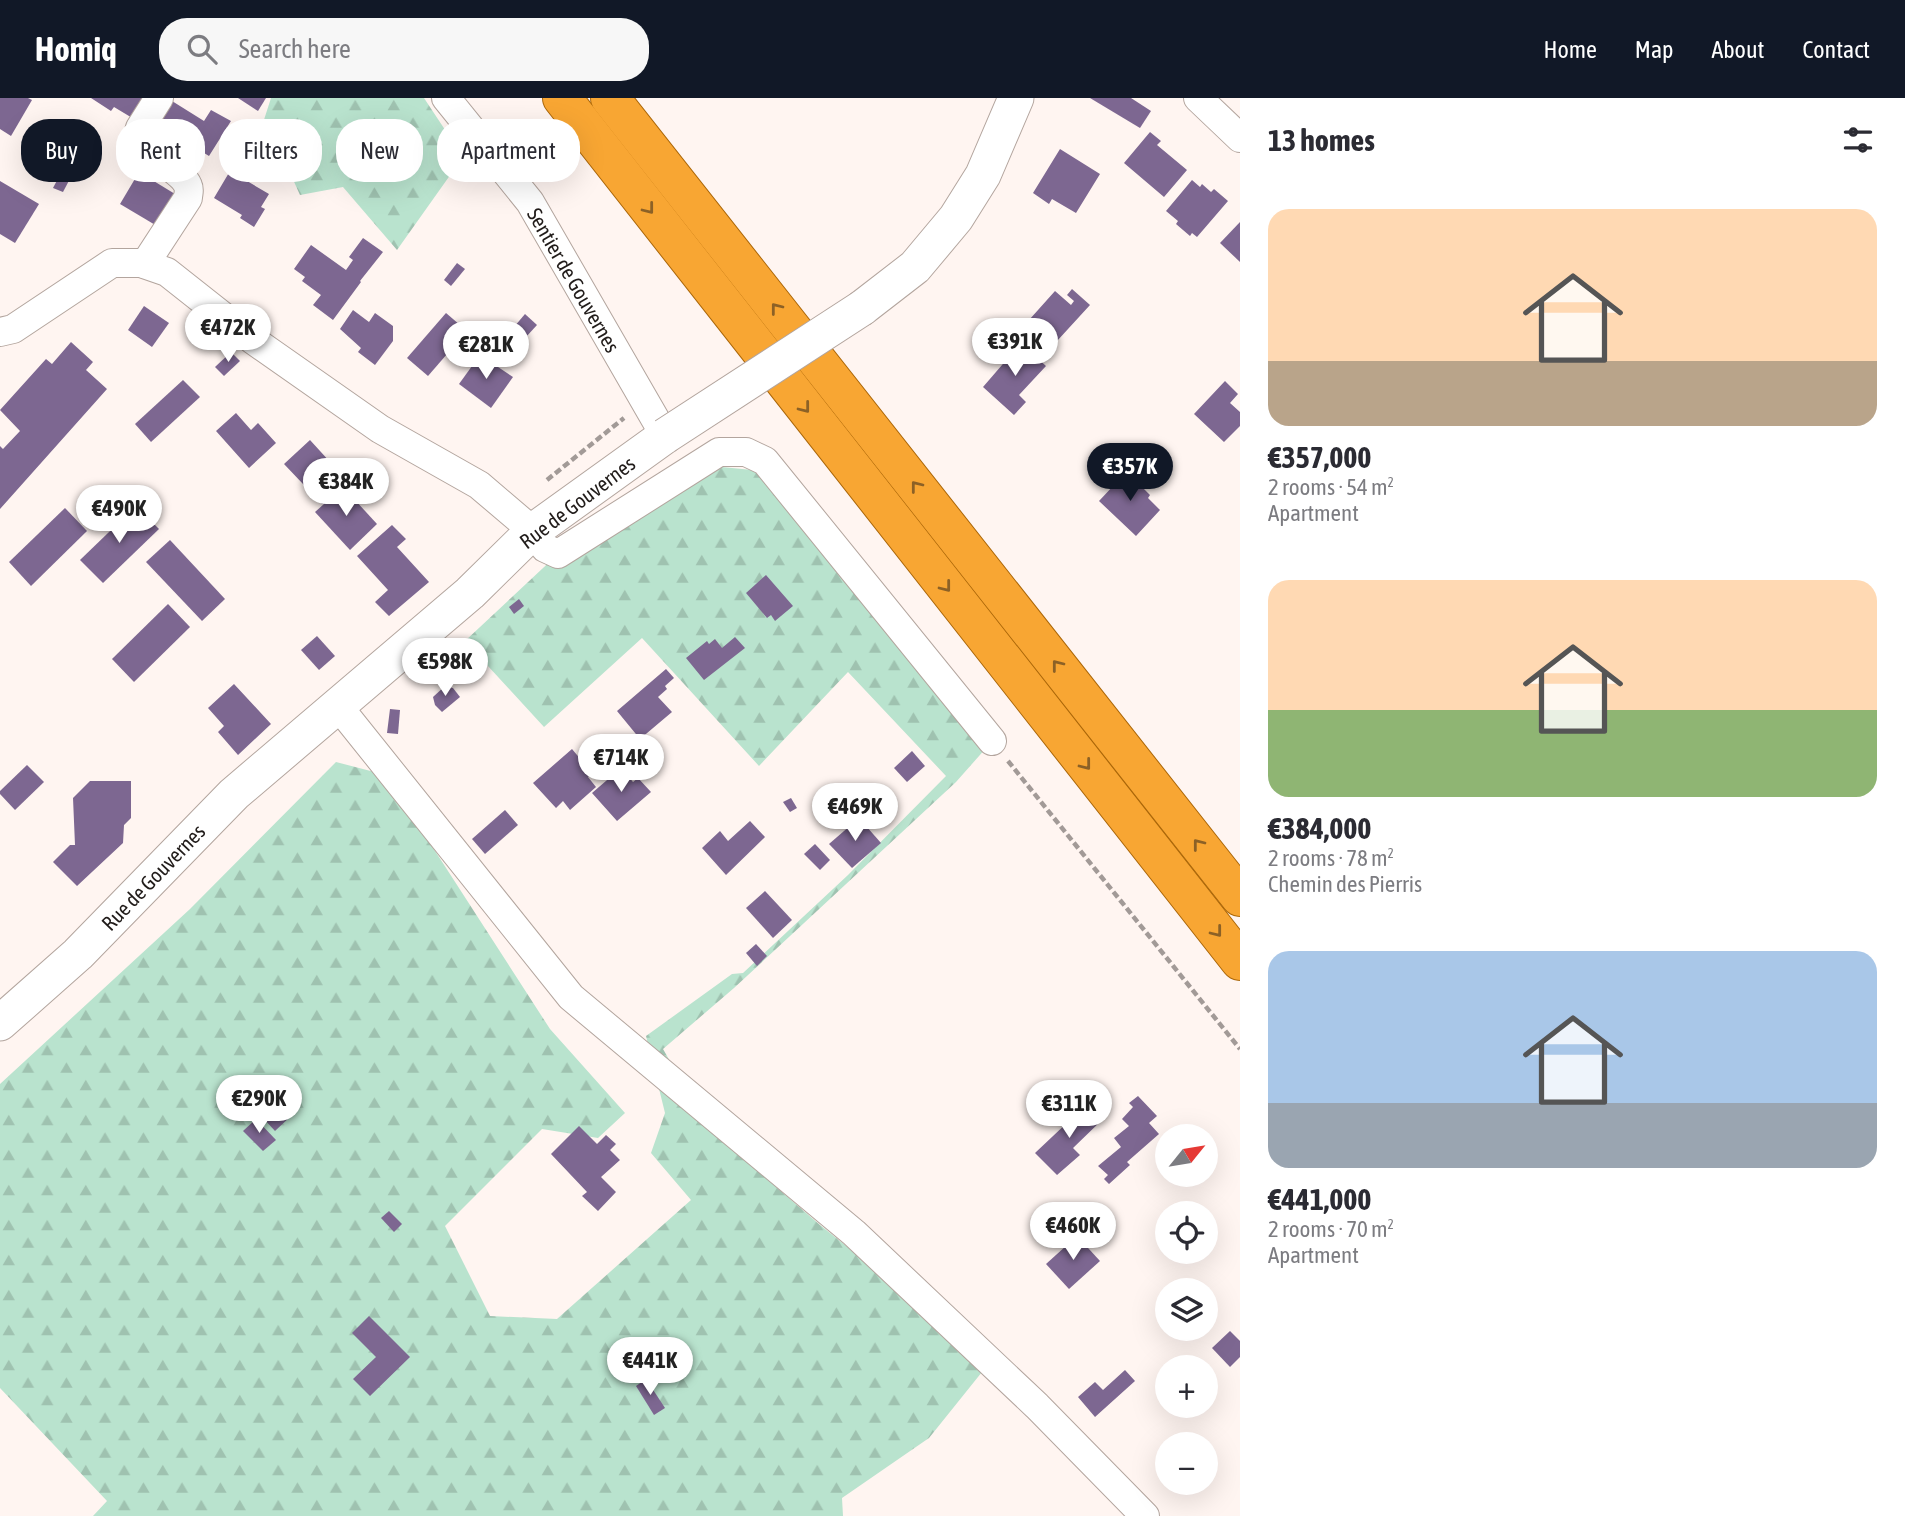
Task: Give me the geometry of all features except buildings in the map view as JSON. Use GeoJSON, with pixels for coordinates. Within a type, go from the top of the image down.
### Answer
{"type":"FeatureCollection","features":[{"type":"Feature","properties":{"kind":"highway"},"geometry":{"type":"LineString","coordinates":[[562,98],[1240,961]]}},
{"type":"Feature","properties":{"kind":"highway"},"geometry":{"type":"LineString","coordinates":[[610,98],[1240,897]]}},
{"type":"Feature","properties":{"kind":"street"},"geometry":{"type":"LineString","coordinates":[[145,264],[188,198],[188,186],[180,175],[144,150],[136,141],[140,128],[159,98]]}},
{"type":"Feature","properties":{"kind":"street","name":"Sentier de Gouvernes"},"geometry":{"type":"LineString","coordinates":[[446,98],[530,202],[665,436]]}},
{"type":"Feature","properties":{"kind":"street","name":"Rue de Gouvernes"},"geometry":{"type":"LineString","coordinates":[[0,1023],[78,954],[234,794],[471,593],[533,531],[665,436],[862,308],[915,267],[956,218],[983,175],[1016,98]]}},
{"type":"Feature","properties":{"kind":"street"},"geometry":{"type":"LineString","coordinates":[[1198,98],[1240,138]]}},
{"type":"Feature","properties":{"kind":"street"},"geometry":{"type":"LineString","coordinates":[[0,332],[13,329],[112,263],[145,264],[167,272],[253,340],[380,429],[479,485],[533,531],[545,548],[558,554],[719,452],[746,452],[765,461],[992,741]]}},
{"type":"Feature","properties":{"kind":"street"},"geometry":{"type":"LineString","coordinates":[[338,706],[571,997],[854,1233],[1037,1406],[1145,1516]]}},
{"type":"Feature","properties":{"kind":"path"},"geometry":{"type":"LineString","coordinates":[[992,741],[1240,1049]]}},
{"type":"Feature","properties":{"kind":"green space"},"geometry":{"type":"Polygon","coordinates":[[[271,98],[424,98],[438,119],[437,182],[445,182],[397,250],[343,187],[300,195],[294,182],[322,182],[322,119],[264,119],[271,98]]]}},
{"type":"Feature","properties":{"kind":"green space"},"geometry":{"type":"Polygon","coordinates":[[[701,465],[763,471],[987,747],[956,782],[734,988],[663,1049],[709,1129],[820,1225],[910,1297],[982,1372],[929,1438],[842,1498],[843,1516],[93,1516],[107,1501],[0,1388],[0,1084],[190,909],[336,762],[386,775],[550,1029],[625,1113],[598,1138],[542,1129],[445,1226],[490,1316],[557,1319],[691,1200],[651,1153],[665,1113],[646,1036],[732,974],[743,973],[848,875],[946,776],[848,672],[759,766],[642,638],[544,727],[465,641],[558,554],[701,465]]]}}]}
